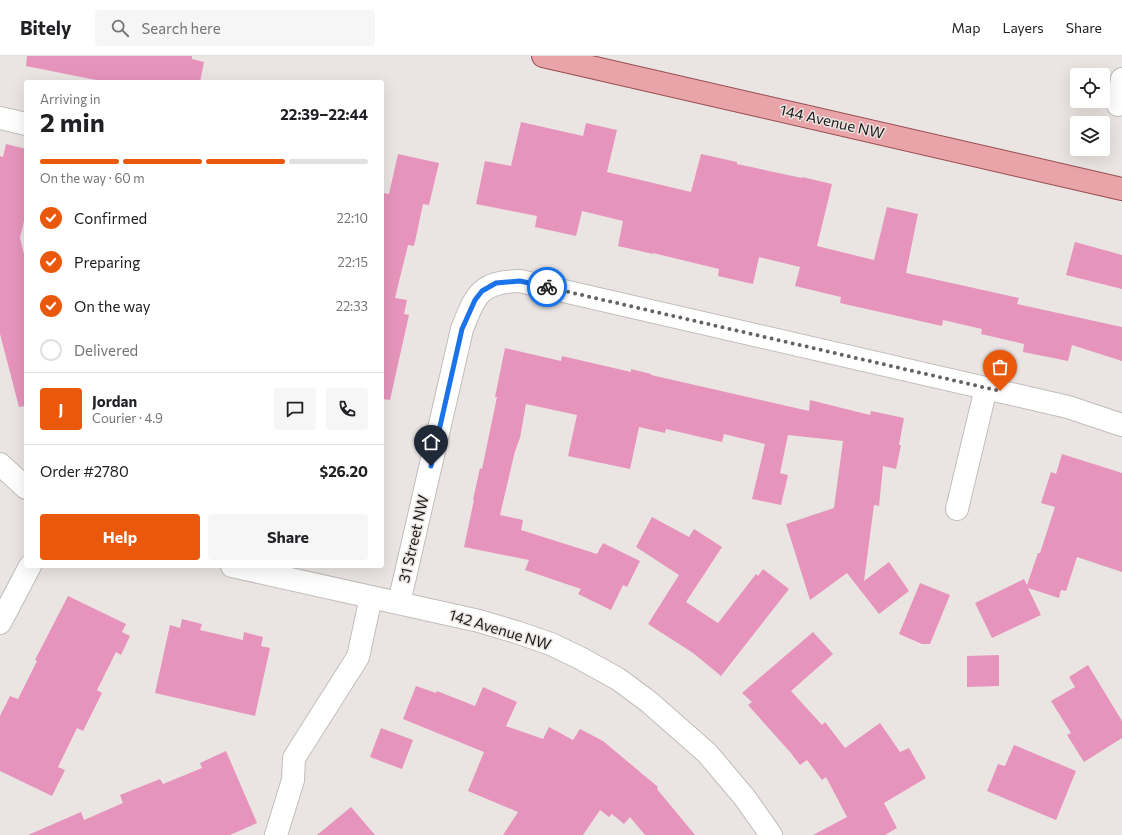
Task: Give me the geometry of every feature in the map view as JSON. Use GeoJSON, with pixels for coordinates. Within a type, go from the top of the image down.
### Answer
{"type":"FeatureCollection","features":[{"type":"Feature","properties":{"kind":"main road","name":"144 Avenue NW"},"geometry":{"type":"LineString","coordinates":[[543,56],[1122,189]]}},
{"type":"Feature","properties":{"kind":"street"},"geometry":{"type":"LineString","coordinates":[[1118,105],[1122,80]]}},
{"type":"Feature","properties":{"kind":"street"},"geometry":{"type":"LineString","coordinates":[[0,118],[24,124]]}},
{"type":"Feature","properties":{"kind":"street","name":"31 Street NW"},"geometry":{"type":"LineString","coordinates":[[399,603],[462,329],[470,309],[482,291],[496,283],[520,281],[986,388]]}},
{"type":"Feature","properties":{"kind":"street"},"geometry":{"type":"LineString","coordinates":[[957,509],[986,388],[1068,408],[1122,425]]}},
{"type":"Feature","properties":{"kind":"street"},"geometry":{"type":"LineString","coordinates":[[0,464],[24,486]]}},
{"type":"Feature","properties":{"kind":"street"},"geometry":{"type":"LineString","coordinates":[[0,623],[29,568]]}},
{"type":"Feature","properties":{"kind":"street","name":"142 Avenue NW"},"geometry":{"type":"LineString","coordinates":[[255,568],[371,597],[479,621],[551,644],[580,658],[618,679],[649,702],[707,753],[745,798],[771,835]]}},
{"type":"Feature","properties":{"kind":"street"},"geometry":{"type":"LineString","coordinates":[[276,835],[293,780],[294,758],[358,657],[371,597]]}},
{"type":"Feature","properties":{"kind":"building"},"geometry":{"type":"Polygon","coordinates":[[[27,56],[192,56],[192,59],[204,62],[200,80],[96,80],[26,66],[27,56]]]}},
{"type":"Feature","properties":{"kind":"building"},"geometry":{"type":"Polygon","coordinates":[[[521,122],[583,136],[586,123],[617,130],[607,172],[691,192],[701,154],[737,162],[737,164],[832,184],[817,246],[874,260],[887,207],[918,214],[906,273],[1019,298],[1017,304],[1122,327],[1122,361],[1072,345],[1068,361],[1023,352],[1024,344],[981,334],[982,329],[943,320],[942,326],[840,303],[841,297],[795,286],[800,267],[759,257],[753,284],[718,276],[719,269],[618,246],[623,221],[582,211],[576,236],[535,227],[537,216],[476,204],[485,161],[511,166],[521,122]]]}},
{"type":"Feature","properties":{"kind":"building"},"geometry":{"type":"Polygon","coordinates":[[[6,144],[24,148],[24,221],[20,238],[24,255],[24,406],[19,407],[0,334],[0,156],[3,157],[6,144]]]}},
{"type":"Feature","properties":{"kind":"building"},"geometry":{"type":"Polygon","coordinates":[[[398,154],[439,163],[429,205],[423,204],[414,246],[408,245],[395,298],[407,300],[404,314],[409,315],[390,400],[384,399],[384,193],[389,194],[398,154]]]}},
{"type":"Feature","properties":{"kind":"building"},"geometry":{"type":"Polygon","coordinates":[[[1075,242],[1122,255],[1122,289],[1066,275],[1075,242]]]}},
{"type":"Feature","properties":{"kind":"building"},"geometry":{"type":"Polygon","coordinates":[[[505,348],[561,361],[562,356],[631,372],[631,369],[651,375],[809,411],[810,400],[870,415],[871,411],[904,418],[899,445],[901,445],[896,469],[883,466],[879,506],[874,505],[864,581],[889,562],[909,591],[879,614],[847,573],[810,600],[786,524],[834,508],[843,441],[788,435],[780,473],[788,475],[781,505],[752,499],[765,444],[724,434],[722,442],[666,429],[665,433],[639,427],[630,469],[568,456],[577,415],[526,404],[520,438],[515,451],[500,515],[523,520],[521,530],[597,554],[603,543],[640,561],[627,587],[623,585],[611,610],[578,594],[581,589],[525,570],[529,560],[464,547],[480,468],[482,469],[497,397],[495,397],[505,348]]]}},
{"type":"Feature","properties":{"kind":"building"},"geometry":{"type":"Polygon","coordinates":[[[1062,454],[1122,473],[1122,572],[1077,557],[1066,591],[1061,590],[1059,598],[1028,588],[1041,615],[992,638],[975,603],[1024,579],[1027,585],[1038,553],[1040,553],[1055,507],[1041,503],[1051,472],[1056,474],[1062,454]]]}},
{"type":"Feature","properties":{"kind":"building"},"geometry":{"type":"Polygon","coordinates":[[[652,517],[689,537],[694,529],[722,547],[686,602],[718,623],[756,574],[758,576],[763,569],[789,589],[721,676],[693,653],[648,624],[679,575],[636,547],[652,517]]]}},
{"type":"Feature","properties":{"kind":"building"},"geometry":{"type":"Polygon","coordinates":[[[920,583],[950,595],[930,644],[922,644],[899,634],[920,583]]]}},
{"type":"Feature","properties":{"kind":"building"},"geometry":{"type":"Polygon","coordinates":[[[68,596],[126,624],[122,632],[130,636],[121,655],[116,652],[97,690],[102,693],[83,731],[77,728],[58,767],[65,770],[52,796],[0,771],[0,716],[10,696],[18,699],[37,661],[35,660],[68,596]]]}},
{"type":"Feature","properties":{"kind":"building"},"geometry":{"type":"Polygon","coordinates":[[[182,619],[202,624],[200,630],[243,640],[244,632],[263,637],[261,646],[270,648],[255,716],[155,693],[170,625],[180,628],[182,619]]]}},
{"type":"Feature","properties":{"kind":"building"},"geometry":{"type":"Polygon","coordinates":[[[813,632],[833,654],[791,691],[822,725],[825,722],[845,748],[880,723],[900,752],[909,748],[926,778],[884,803],[897,828],[885,835],[813,835],[847,817],[826,777],[822,780],[807,760],[800,765],[748,705],[752,702],[742,693],[813,632]]]}},
{"type":"Feature","properties":{"kind":"building"},"geometry":{"type":"Polygon","coordinates":[[[999,655],[999,686],[967,687],[967,656],[999,655]]]}},
{"type":"Feature","properties":{"kind":"building"},"geometry":{"type":"Polygon","coordinates":[[[1088,665],[1122,721],[1122,738],[1084,762],[1067,735],[1071,733],[1051,701],[1075,687],[1069,677],[1088,665]]]}},
{"type":"Feature","properties":{"kind":"building"},"geometry":{"type":"Polygon","coordinates":[[[416,686],[436,693],[437,691],[475,706],[483,687],[517,702],[506,726],[543,739],[549,727],[573,740],[580,729],[603,741],[658,787],[657,789],[695,835],[645,835],[630,817],[624,824],[612,814],[609,817],[600,810],[583,835],[503,835],[518,812],[468,791],[484,752],[403,719],[416,686]]]}},
{"type":"Feature","properties":{"kind":"building"},"geometry":{"type":"Polygon","coordinates":[[[381,728],[413,740],[402,769],[370,757],[381,728]]]}},
{"type":"Feature","properties":{"kind":"building"},"geometry":{"type":"Polygon","coordinates":[[[1014,745],[1076,771],[1056,820],[987,791],[998,764],[1005,766],[1014,745]]]}},
{"type":"Feature","properties":{"kind":"building"},"geometry":{"type":"Polygon","coordinates":[[[226,751],[257,823],[230,835],[28,835],[81,812],[84,820],[123,803],[120,795],[160,779],[163,784],[202,768],[200,763],[226,751]]]}},
{"type":"Feature","properties":{"kind":"building"},"geometry":{"type":"Polygon","coordinates":[[[351,807],[375,835],[317,835],[351,807]]]}},
{"type":"Feature","properties":{"kind":"way so far"},"geometry":{"type":"LineString","coordinates":[[547,287],[1000,391]]}},
{"type":"Feature","properties":{"kind":"route"},"geometry":{"type":"LineString","coordinates":[[431,466],[462,329],[475,300],[482,291],[496,283],[506,281],[520,281],[547,287]]}}]}
